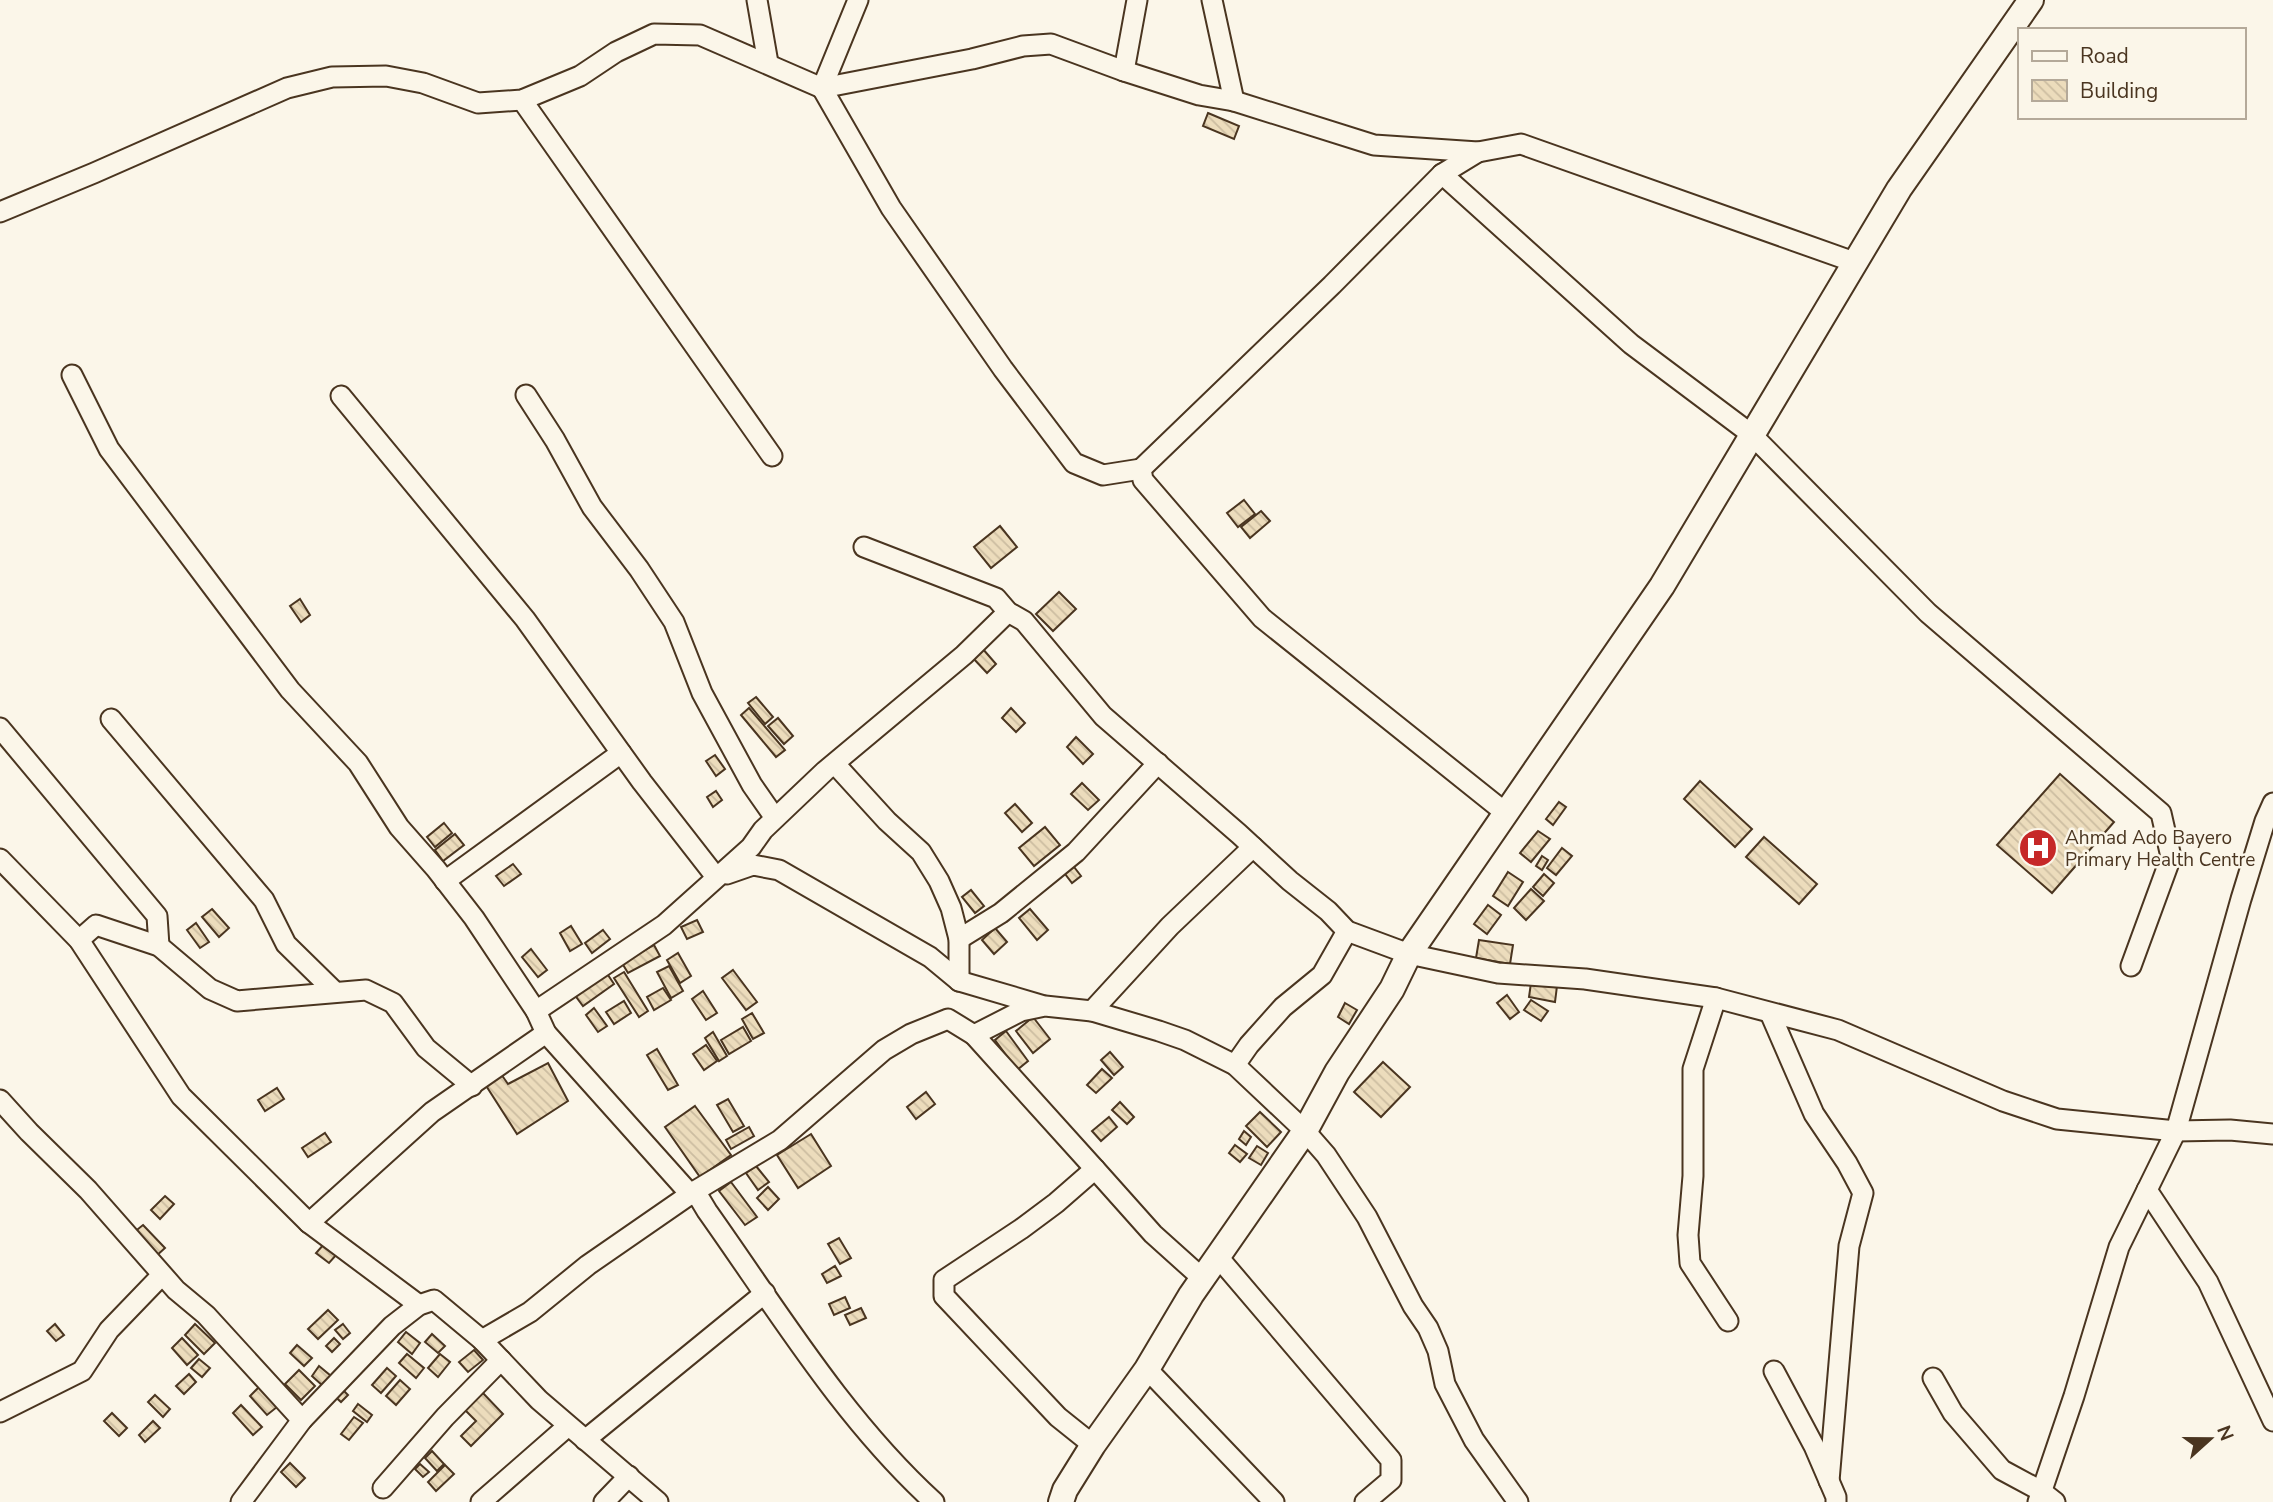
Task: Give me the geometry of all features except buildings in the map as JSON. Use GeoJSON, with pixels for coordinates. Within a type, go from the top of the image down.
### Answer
{"type":"FeatureCollection","features":[{"type":"Feature","properties":{"kind":"street"},"geometry":{"type":"LineString","coordinates":[[757,0],[768,63]]}},
{"type":"Feature","properties":{"kind":"street"},"geometry":{"type":"LineString","coordinates":[[822,88],[858,0]]}},
{"type":"Feature","properties":{"kind":"street"},"geometry":{"type":"LineString","coordinates":[[1124,71],[1137,0]]}},
{"type":"Feature","properties":{"kind":"street"},"geometry":{"type":"LineString","coordinates":[[1212,0],[1234,101]]}},
{"type":"Feature","properties":{"kind":"street"},"geometry":{"type":"LineString","coordinates":[[1061,1502],[1065,1490],[1093,1445],[1147,1369],[1202,1278],[1305,1131],[1337,1072],[1392,989],[1409,954],[1662,586],[1899,189],[2031,0]]}},
{"type":"Feature","properties":{"kind":"street"},"geometry":{"type":"LineString","coordinates":[[0,212],[287,88],[332,78],[386,76],[423,83],[478,103],[522,100],[580,76],[616,52],[654,34],[700,35],[822,88],[891,208],[1003,369],[1074,463],[1103,475],[1141,469],[1332,285],[1442,174],[1478,152]]}},
{"type":"Feature","properties":{"kind":"street"},"geometry":{"type":"LineString","coordinates":[[822,88],[972,59],[1023,46],[1051,44],[1199,95],[1234,101],[1374,145],[1478,152],[1521,144],[1854,262]]}},
{"type":"Feature","properties":{"kind":"street"},"geometry":{"type":"LineString","coordinates":[[522,100],[772,456]]}},
{"type":"Feature","properties":{"kind":"street"},"geometry":{"type":"LineString","coordinates":[[1442,174],[1631,344],[1751,434],[1928,613],[2161,813],[2171,857],[2131,966]]}},
{"type":"Feature","properties":{"kind":"street"},"geometry":{"type":"LineString","coordinates":[[72,375],[108,449],[290,690],[358,763],[399,827],[474,918],[536,1011],[546,1033],[693,1193],[819,1373],[880,1450],[934,1502]]}},
{"type":"Feature","properties":{"kind":"street"},"geometry":{"type":"LineString","coordinates":[[526,395],[555,440],[592,507],[639,569],[674,622],[702,693],[752,785],[775,818]]}},
{"type":"Feature","properties":{"kind":"street"},"geometry":{"type":"LineString","coordinates":[[341,396],[525,620],[621,753],[716,877]]}},
{"type":"Feature","properties":{"kind":"street"},"geometry":{"type":"LineString","coordinates":[[1141,469],[1143,480],[1262,618],[1507,814]]}},
{"type":"Feature","properties":{"kind":"street"},"geometry":{"type":"LineString","coordinates":[[864,547],[996,598],[1009,612],[1024,621],[1103,716],[1290,881],[1328,911],[1347,931],[1409,954],[1498,973],[1585,979],[1716,998],[1838,1030],[2003,1101],[2057,1119],[2176,1131],[2230,1130],[2273,1133]]}},
{"type":"Feature","properties":{"kind":"street"},"geometry":{"type":"LineString","coordinates":[[536,1011],[664,925],[751,847],[775,818],[964,655],[1009,612]]}},
{"type":"Feature","properties":{"kind":"street"},"geometry":{"type":"LineString","coordinates":[[111,719],[264,901],[286,944],[334,991]]}},
{"type":"Feature","properties":{"kind":"street"},"geometry":{"type":"LineString","coordinates":[[0,728],[157,916],[159,946]]}},
{"type":"Feature","properties":{"kind":"street"},"geometry":{"type":"LineString","coordinates":[[445,881],[621,753]]}},
{"type":"Feature","properties":{"kind":"street"},"geometry":{"type":"LineString","coordinates":[[959,939],[1001,913],[1076,852],[1158,763]]}},
{"type":"Feature","properties":{"kind":"street"},"geometry":{"type":"LineString","coordinates":[[835,764],[887,821],[921,852],[939,881],[951,908],[959,939],[959,981]]}},
{"type":"Feature","properties":{"kind":"street"},"geometry":{"type":"LineString","coordinates":[[1933,1378],[1953,1413],[2001,1470],[2044,1498],[2119,1247],[2176,1131],[2241,899],[2273,803]]}},
{"type":"Feature","properties":{"kind":"street"},"geometry":{"type":"LineString","coordinates":[[1092,1011],[1170,926],[1253,847]]}},
{"type":"Feature","properties":{"kind":"street"},"geometry":{"type":"LineString","coordinates":[[0,859],[79,940],[181,1096],[309,1223],[419,1305]]}},
{"type":"Feature","properties":{"kind":"street"},"geometry":{"type":"LineString","coordinates":[[716,877],[753,865],[779,870],[930,957],[959,981],[1045,1006],[1092,1011],[1185,1040],[1235,1065],[1305,1131],[1326,1155],[1367,1217],[1413,1306],[1428,1328],[1438,1351],[1445,1384],[1474,1440],[1518,1502]]}},
{"type":"Feature","properties":{"kind":"street"},"geometry":{"type":"LineString","coordinates":[[79,940],[96,925],[159,946],[210,989],[237,1001],[366,990],[393,1003],[426,1048],[472,1086]]}},
{"type":"Feature","properties":{"kind":"street"},"geometry":{"type":"LineString","coordinates":[[1235,1065],[1283,1007],[1322,975],[1347,931]]}},
{"type":"Feature","properties":{"kind":"street"},"geometry":{"type":"LineString","coordinates":[[1716,998],[1693,1069],[1693,1176],[1688,1235],[1690,1264],[1728,1321]]}},
{"type":"Feature","properties":{"kind":"street"},"geometry":{"type":"LineString","coordinates":[[974,1035],[1021,1011],[1045,1006]]}},
{"type":"Feature","properties":{"kind":"street"},"geometry":{"type":"LineString","coordinates":[[1770,1013],[1814,1114],[1847,1163],[1863,1193],[1849,1246],[1829,1481]]}},
{"type":"Feature","properties":{"kind":"street"},"geometry":{"type":"LineString","coordinates":[[482,1340],[530,1312],[588,1265],[693,1193],[787,1135],[884,1050],[911,1034],[948,1019],[974,1035],[1153,1234],[1202,1278]]}},
{"type":"Feature","properties":{"kind":"street"},"geometry":{"type":"LineString","coordinates":[[309,1223],[432,1112],[546,1033]]}},
{"type":"Feature","properties":{"kind":"street"},"geometry":{"type":"LineString","coordinates":[[0,1100],[88,1190],[176,1290],[206,1315],[302,1420]]}},
{"type":"Feature","properties":{"kind":"street"},"geometry":{"type":"LineString","coordinates":[[1093,1445],[1058,1417],[944,1296],[944,1280],[1021,1229],[1095,1169]]}},
{"type":"Feature","properties":{"kind":"street"},"geometry":{"type":"LineString","coordinates":[[2147,1190],[2208,1282],[2273,1421]]}},
{"type":"Feature","properties":{"kind":"street"},"geometry":{"type":"LineString","coordinates":[[1218,1257],[1391,1460],[1391,1480],[1365,1502]]}},
{"type":"Feature","properties":{"kind":"street"},"geometry":{"type":"LineString","coordinates":[[0,1412],[82,1371],[108,1330],[162,1275]]}},
{"type":"Feature","properties":{"kind":"street"},"geometry":{"type":"LineString","coordinates":[[585,1440],[765,1293]]}},
{"type":"Feature","properties":{"kind":"street"},"geometry":{"type":"LineString","coordinates":[[242,1502],[302,1420],[392,1326],[419,1305],[434,1300],[482,1340],[539,1400],[658,1502]]}},
{"type":"Feature","properties":{"kind":"street"},"geometry":{"type":"LineString","coordinates":[[383,1488],[445,1417],[501,1360]]}},
{"type":"Feature","properties":{"kind":"street"},"geometry":{"type":"LineString","coordinates":[[1147,1369],[1274,1502]]}},
{"type":"Feature","properties":{"kind":"street"},"geometry":{"type":"LineString","coordinates":[[1774,1371],[1814,1446],[1836,1502]]}},
{"type":"Feature","properties":{"kind":"street"},"geometry":{"type":"LineString","coordinates":[[481,1502],[568,1426]]}},
{"type":"Feature","properties":{"kind":"street"},"geometry":{"type":"LineString","coordinates":[[604,1502],[629,1476]]}},
{"type":"Feature","properties":{"kind":"place","name":"Ahmad Ado Bayero Primary Health Centre"},"geometry":{"type":"Point","coordinates":[2038,848]}}]}
